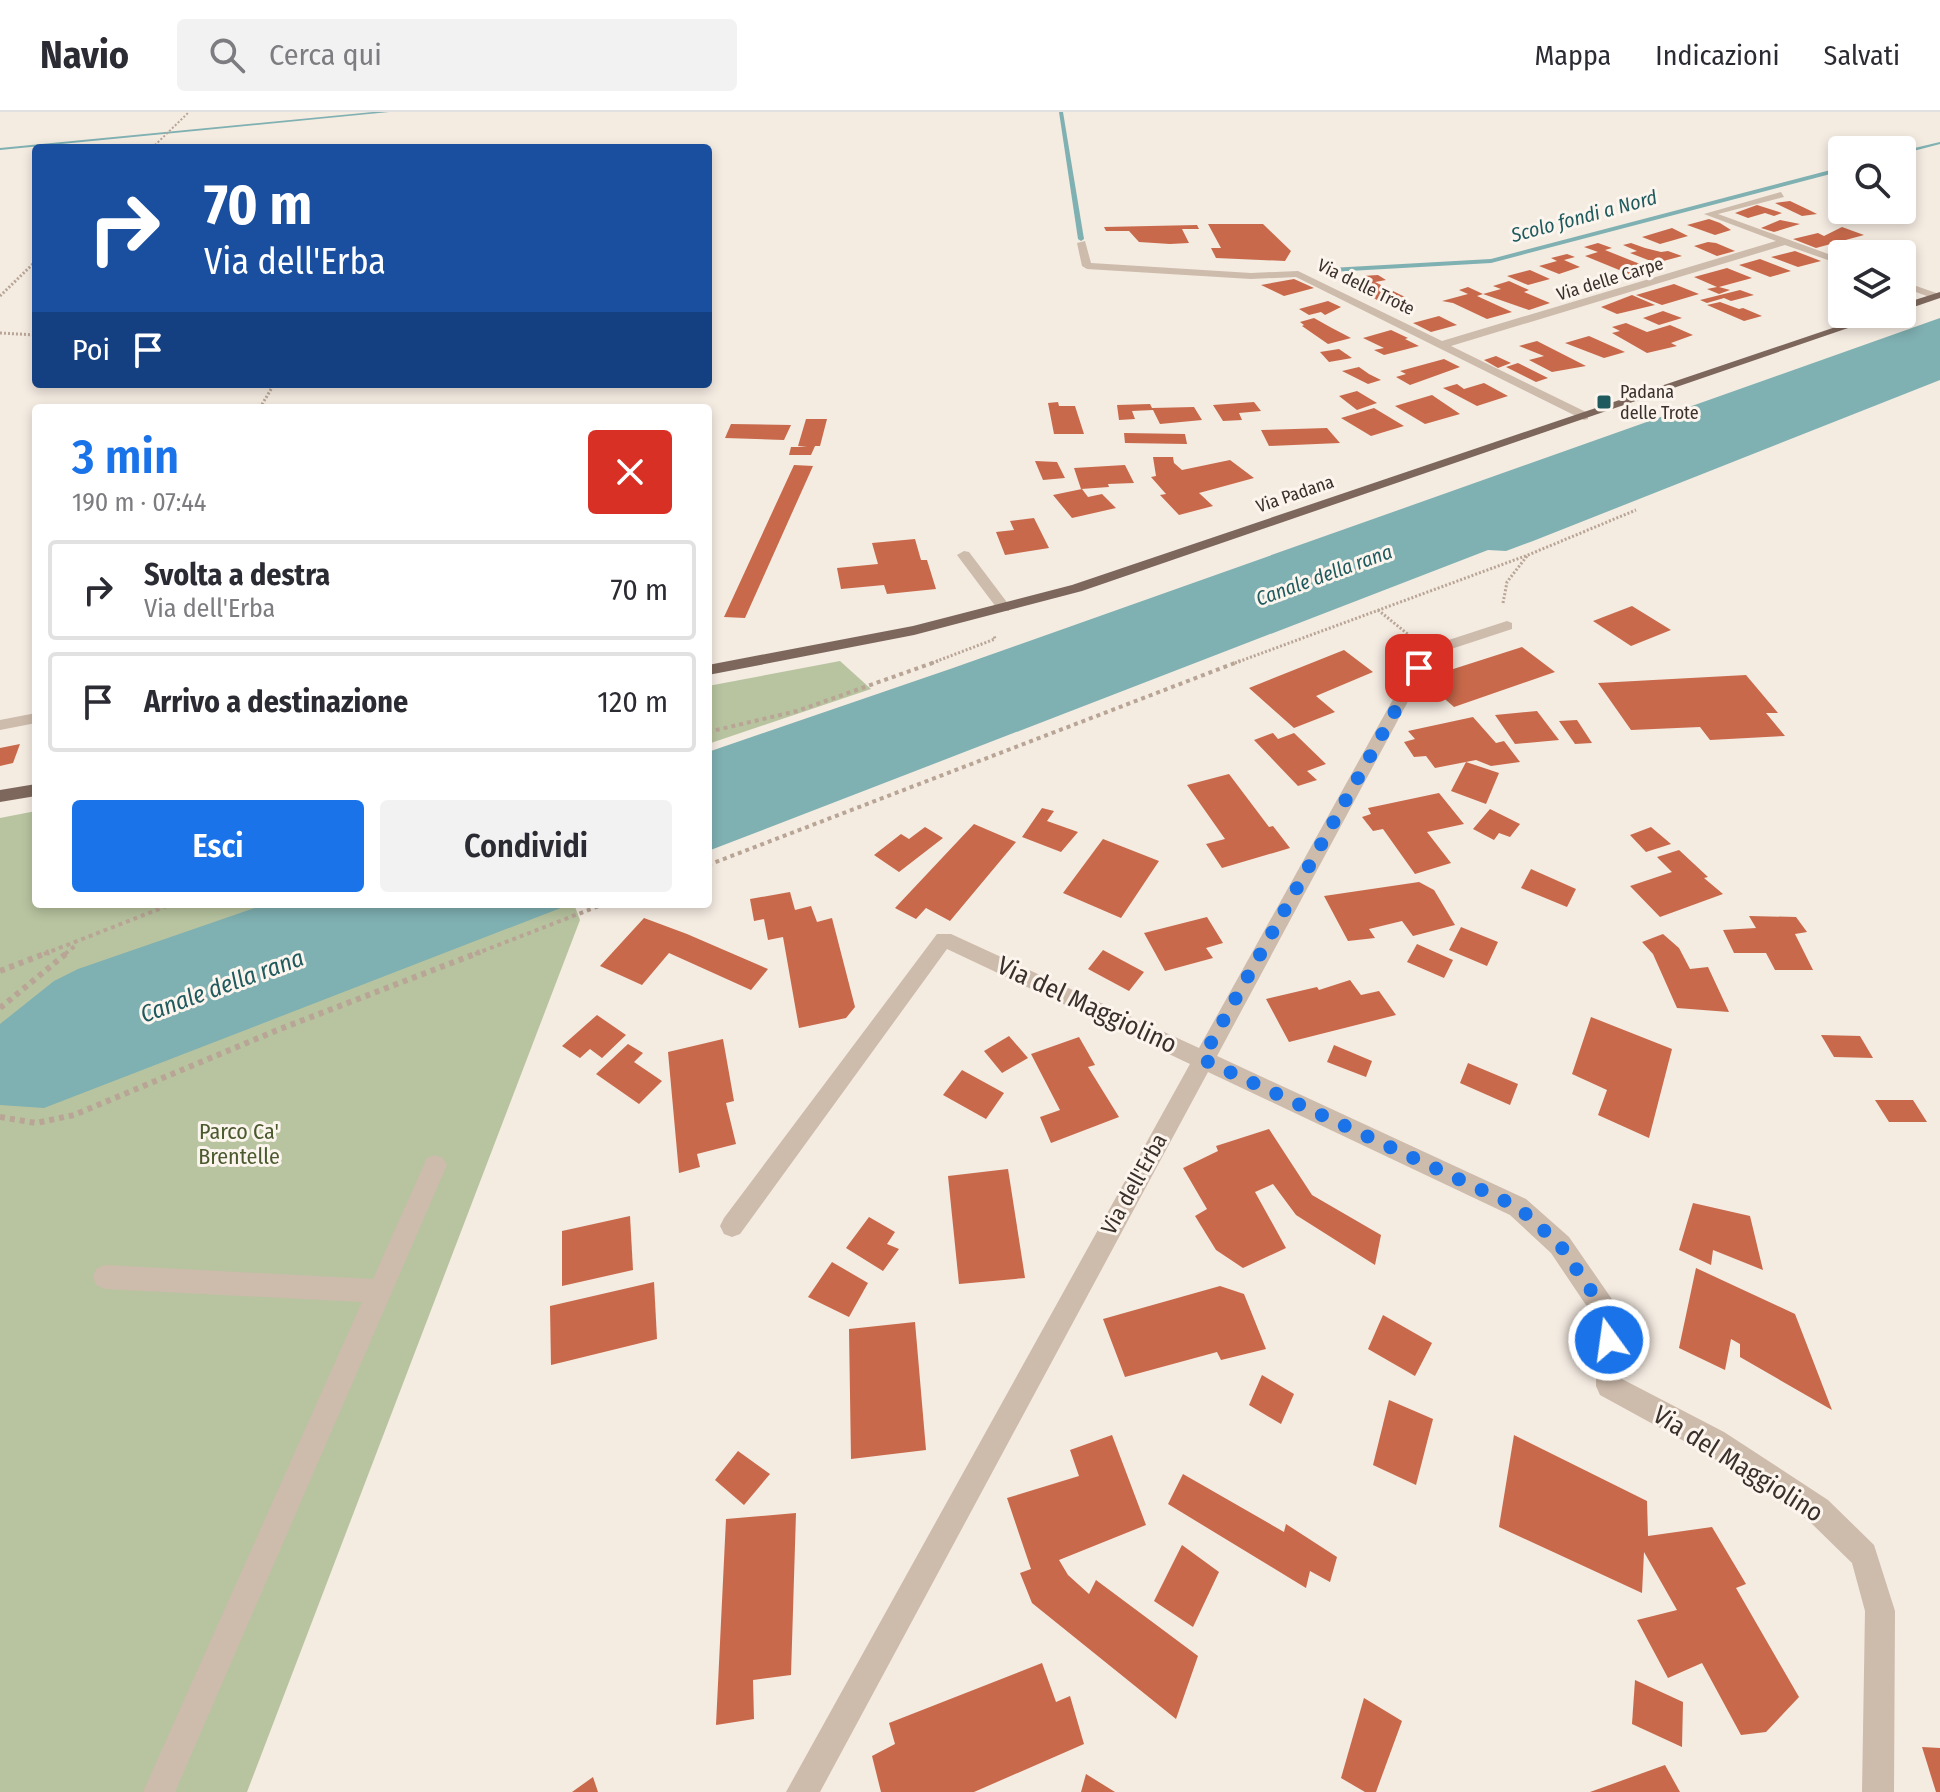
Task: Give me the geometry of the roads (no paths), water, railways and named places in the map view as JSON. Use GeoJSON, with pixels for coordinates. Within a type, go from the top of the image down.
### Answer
{"type":"FeatureCollection","features":[{"type":"Feature","properties":{"kind":"main road"},"geometry":{"type":"LineString","coordinates":[[1916,303],[1938,296]]}},
{"type":"Feature","properties":{"kind":"main road","name":"Via Padana"},"geometry":{"type":"LineString","coordinates":[[712,669],[980,614],[1172,558],[1843,328]]}},
{"type":"Feature","properties":{"kind":"main road"},"geometry":{"type":"LineString","coordinates":[[0,796],[32,791]]}},
{"type":"Feature","properties":{"kind":"street"},"geometry":{"type":"LineString","coordinates":[[1781,195],[1709,214],[1828,257]]}},
{"type":"Feature","properties":{"kind":"street","name":"Via delle Carpe"},"geometry":{"type":"LineString","coordinates":[[1441,345],[1788,241]]}},
{"type":"Feature","properties":{"kind":"street","name":"Via delle Trote"},"geometry":{"type":"LineString","coordinates":[[1082,243],[1087,266],[1251,276],[1298,274],[1584,416]]}},
{"type":"Feature","properties":{"kind":"street"},"geometry":{"type":"LineString","coordinates":[[1916,289],[1938,296]]}},
{"type":"Feature","properties":{"kind":"street"},"geometry":{"type":"LineString","coordinates":[[964,555],[1004,608]]}},
{"type":"Feature","properties":{"kind":"street","name":"Via dell'Erba"},"geometry":{"type":"LineString","coordinates":[[802,1792],[1427,652],[1507,626]]}},
{"type":"Feature","properties":{"kind":"street"},"geometry":{"type":"LineString","coordinates":[[0,725],[32,719]]}},
{"type":"Feature","properties":{"kind":"street","name":"Via del Maggiolino"},"geometry":{"type":"LineString","coordinates":[[732,1226],[944,939],[1518,1207],[1560,1245],[1609,1317],[1609,1386],[1714,1442],[1818,1510],[1864,1555],[1880,1611],[1878,1792]]}},
{"type":"Feature","properties":{"kind":"street"},"geometry":{"type":"LineString","coordinates":[[159,1792],[435,1165]]}},
{"type":"Feature","properties":{"kind":"street"},"geometry":{"type":"LineString","coordinates":[[105,1277],[379,1291]]}},
{"type":"Feature","properties":{"kind":"water","name":"Canale della rana"},"geometry":{"type":"Polygon","coordinates":[[[1940,318],[1940,380],[1533,541],[1506,551],[1488,550],[712,849],[712,751],[1940,318]]]}},
{"type":"Feature","properties":{"kind":"water","name":"Canale della rana"},"geometry":{"type":"Polygon","coordinates":[[[254,908],[561,908],[44,1108],[0,1105],[0,1024],[54,981],[78,969],[254,908]]]}},
{"type":"Feature","properties":{"kind":"waterway","name":"Scolo fondi a Nord"},"geometry":{"type":"LineString","coordinates":[[52,144],[387,112]]}},
{"type":"Feature","properties":{"kind":"waterway","name":"Scolo fondi a Nord"},"geometry":{"type":"LineString","coordinates":[[1061,112],[1081,239]]}},
{"type":"Feature","properties":{"kind":"waterway","name":"Scolo fondi a Nord"},"geometry":{"type":"LineString","coordinates":[[1916,149],[1940,143]]}},
{"type":"Feature","properties":{"kind":"waterway","name":"Scolo fondi a Nord"},"geometry":{"type":"LineString","coordinates":[[0,149],[32,146]]}},
{"type":"Feature","properties":{"kind":"waterway","name":"Scolo fondi a Nord"},"geometry":{"type":"LineString","coordinates":[[1331,270],[1491,261],[1828,173]]}},
{"type":"Feature","properties":{"kind":"place","name":"Padana delle Trote"},"geometry":{"type":"Point","coordinates":[1604,402]}},
{"type":"Feature","properties":{"kind":"park label","name":"Parco Ca' Brentelle"},"geometry":{"type":"Point","coordinates":[239,1144]}}]}
